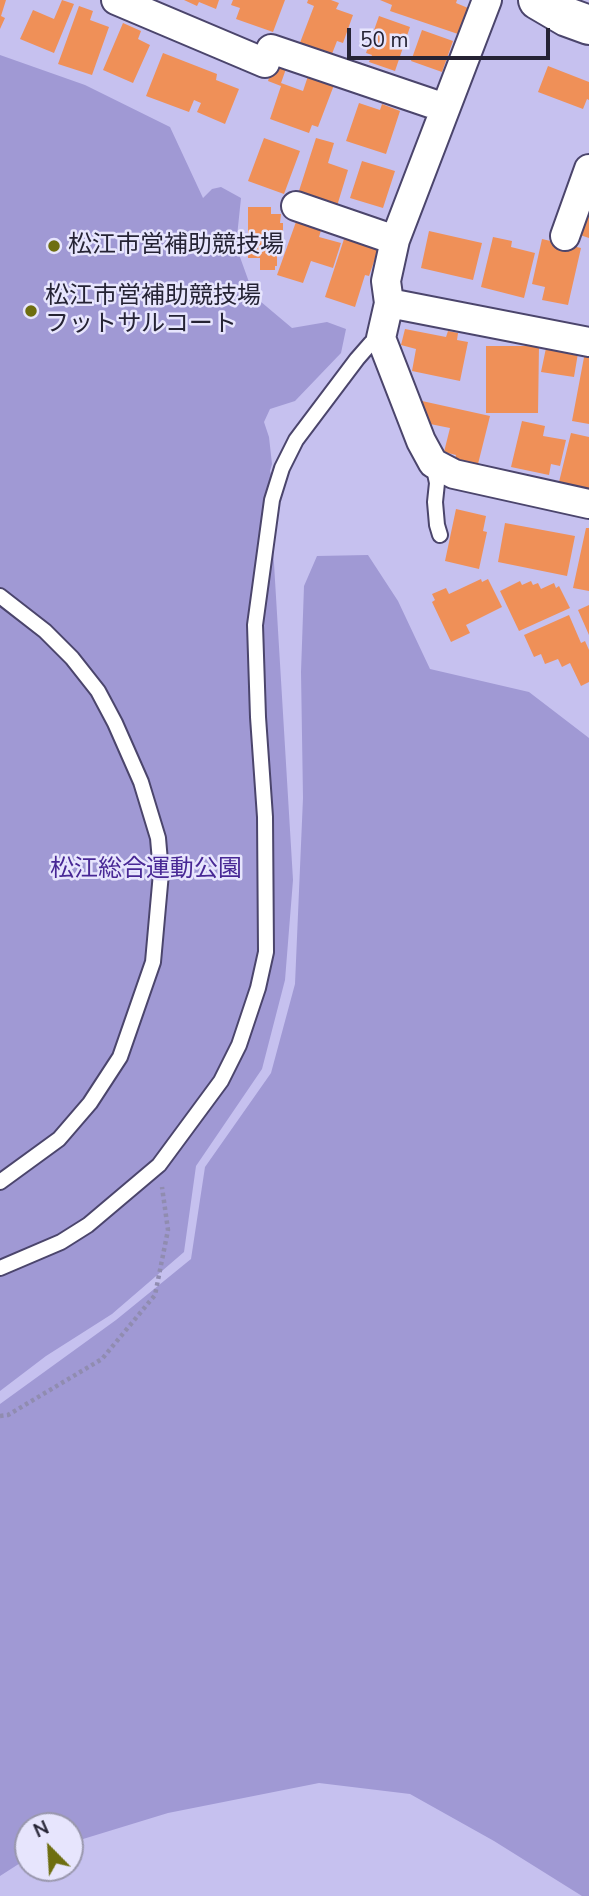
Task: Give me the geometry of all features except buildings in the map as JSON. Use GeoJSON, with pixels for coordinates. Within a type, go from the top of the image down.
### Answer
{"type":"FeatureCollection","features":[{"type":"Feature","properties":{"kind":"main road"},"geometry":{"type":"LineString","coordinates":[[538,0],[589,25]]}},
{"type":"Feature","properties":{"kind":"street"},"geometry":{"type":"LineString","coordinates":[[116,0],[268,56],[444,108]]}},
{"type":"Feature","properties":{"kind":"street"},"geometry":{"type":"LineString","coordinates":[[487,0],[395,240],[386,281],[389,303],[381,338],[421,441],[433,463],[454,474],[589,504]]}},
{"type":"Feature","properties":{"kind":"street"},"geometry":{"type":"LineString","coordinates":[[565,236],[589,169]]}},
{"type":"Feature","properties":{"kind":"street"},"geometry":{"type":"LineString","coordinates":[[296,206],[395,240]]}},
{"type":"Feature","properties":{"kind":"street"},"geometry":{"type":"LineString","coordinates":[[389,303],[589,342]]}},
{"type":"Feature","properties":{"kind":"lane"},"geometry":{"type":"LineString","coordinates":[[0,1268],[61,1242],[88,1225],[159,1165],[221,1081],[239,1045],[258,988],[265,952],[265,817],[255,625],[272,500],[282,468],[296,440],[357,359],[371,343],[381,338]]}},
{"type":"Feature","properties":{"kind":"lane"},"geometry":{"type":"LineString","coordinates":[[433,463],[440,535]]}},
{"type":"Feature","properties":{"kind":"lane"},"geometry":{"type":"LineString","coordinates":[[0,596],[45,631],[72,658],[98,691],[141,782],[158,838],[161,873],[153,962],[120,1057],[90,1103],[59,1139],[0,1182]]}},
{"type":"Feature","properties":{"kind":"path"},"geometry":{"type":"LineString","coordinates":[[0,1416],[8,1415],[102,1359],[155,1295],[168,1230],[159,1165]]}},
{"type":"Feature","properties":{"kind":"green space","name":"松江総合運動公園"},"geometry":{"type":"Polygon","coordinates":[[[0,55],[85,85],[170,127],[203,198],[212,189],[221,187],[241,198],[236,246],[254,296],[292,328],[327,322],[346,329],[341,353],[295,401],[270,409],[264,422],[269,437],[272,464],[270,471],[278,498],[273,547],[293,880],[285,980],[262,1069],[196,1166],[184,1252],[112,1314],[46,1356],[0,1391],[0,55]]]}},
{"type":"Feature","properties":{"kind":"green space"},"geometry":{"type":"Polygon","coordinates":[[[368,555],[398,601],[430,669],[529,692],[589,738],[589,1896],[582,1896],[494,1841],[410,1794],[319,1783],[168,1813],[84,1839],[84,1812],[14,1812],[14,1867],[0,1876],[0,1404],[116,1320],[191,1259],[205,1167],[271,1073],[295,984],[303,798],[301,672],[304,586],[317,556],[368,555]]]}},
{"type":"Feature","properties":{"kind":"place","name":"松江市営補助競技場"},"geometry":{"type":"Point","coordinates":[54,246]}},
{"type":"Feature","properties":{"kind":"place","name":"松江市営補助競技場 フットサルコート"},"geometry":{"type":"Point","coordinates":[31,311]}}]}
